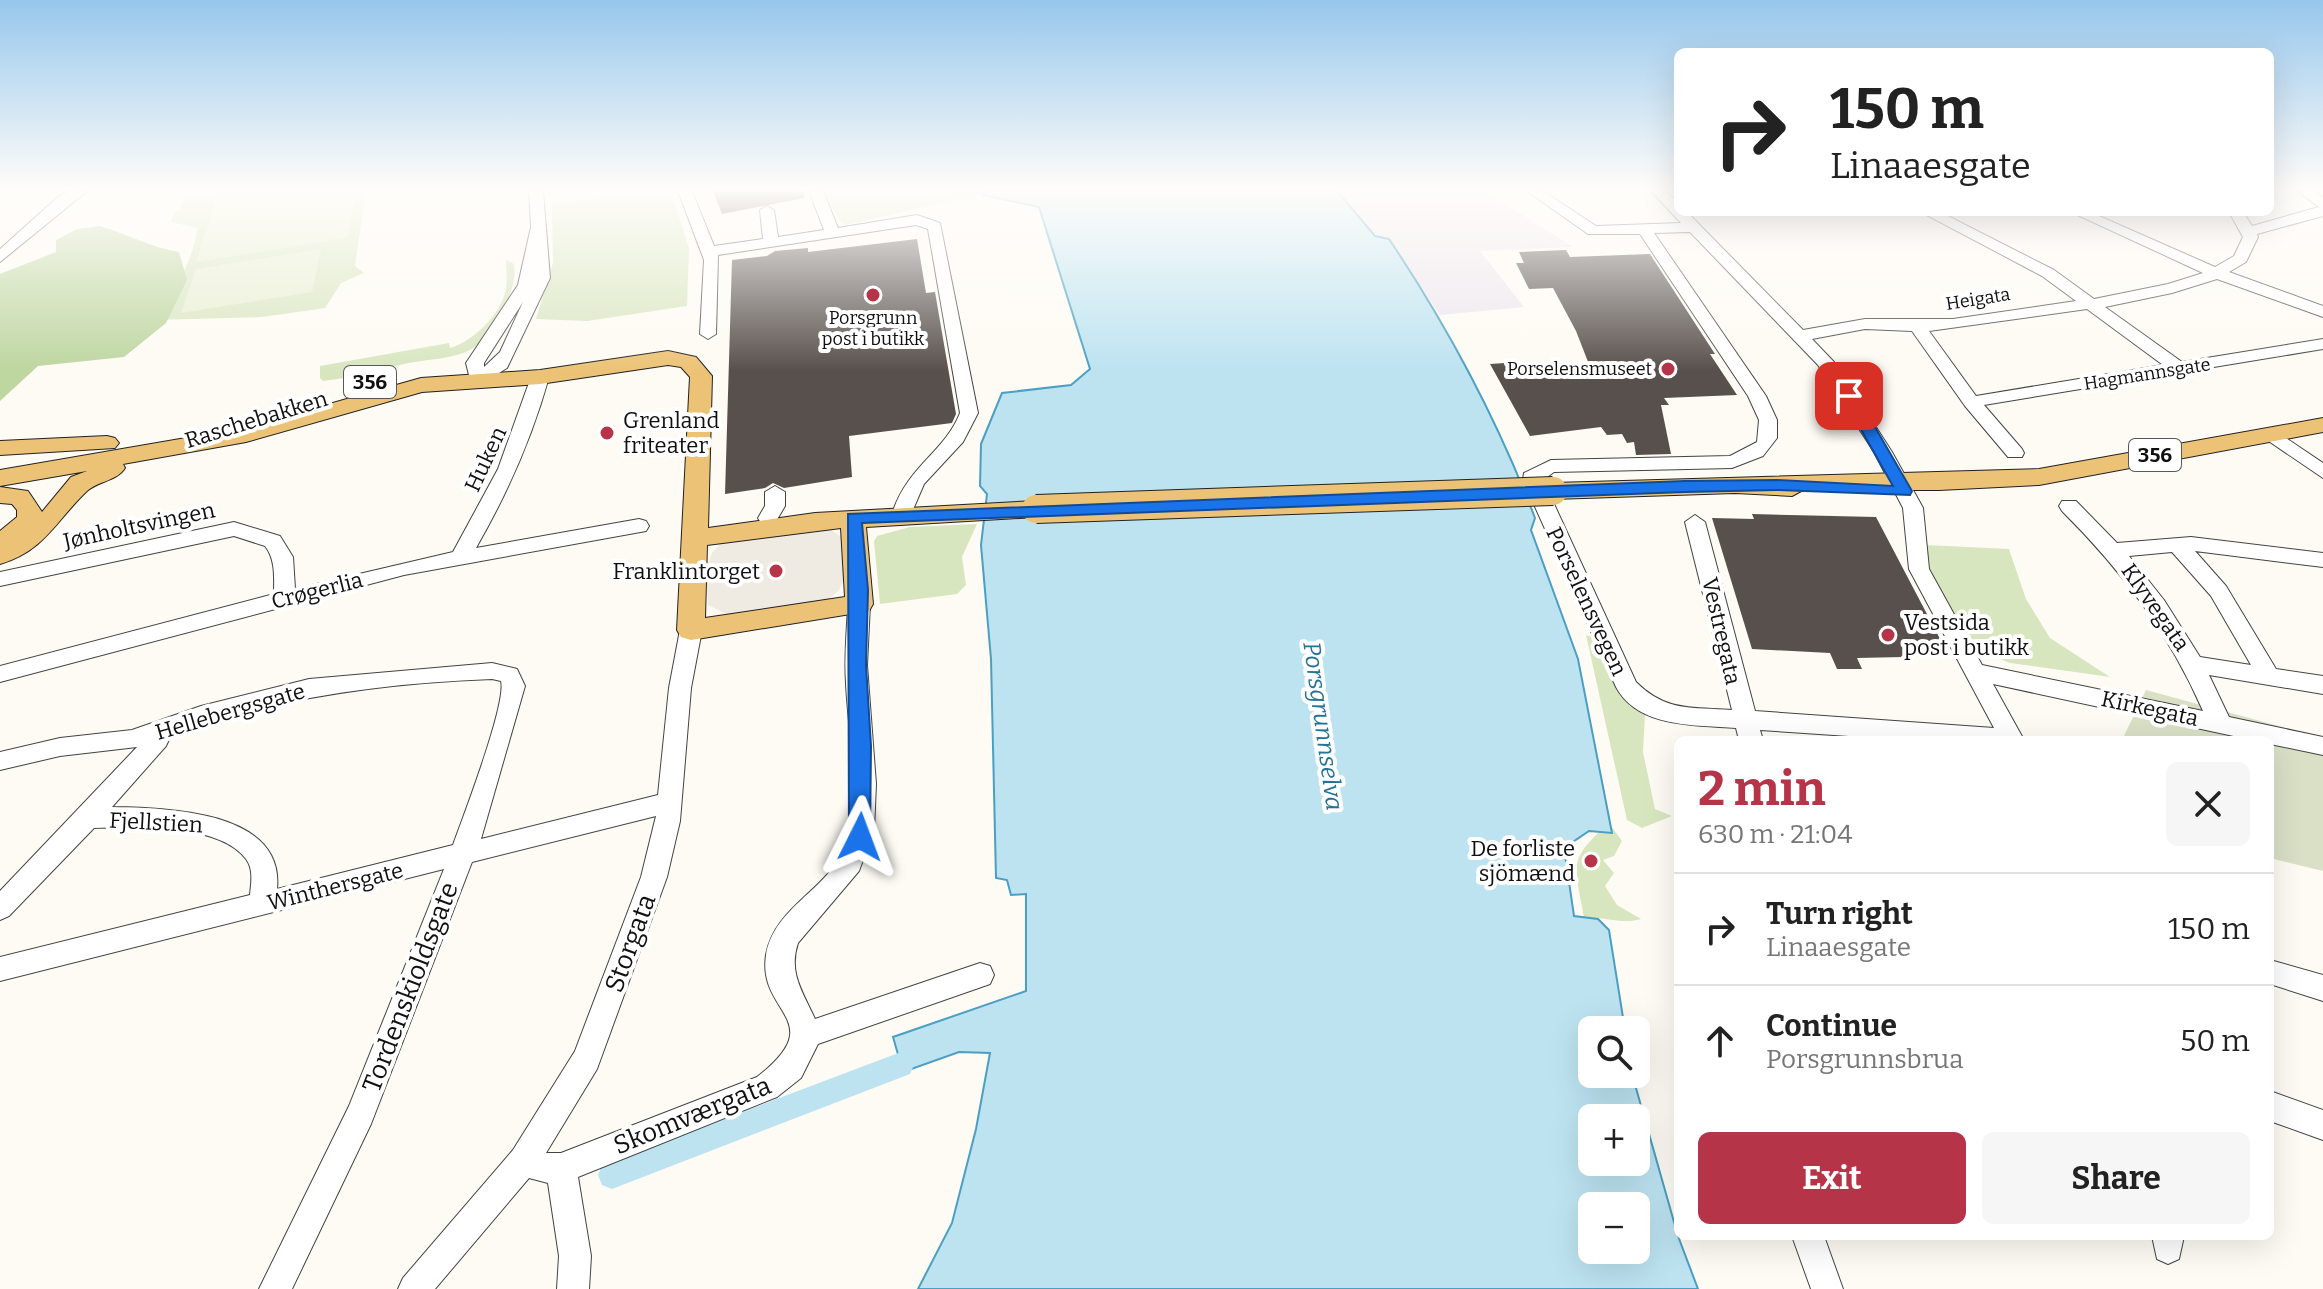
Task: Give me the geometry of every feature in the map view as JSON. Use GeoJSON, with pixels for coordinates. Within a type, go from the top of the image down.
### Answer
{"type":"FeatureCollection","features":[{"type":"Feature","properties":{"kind":"main road","name":"Raschebakken"},"geometry":{"type":"LineString","coordinates":[[134,454],[239,428],[400,374],[476,371],[540,377],[668,358],[688,362],[699,370],[702,388],[695,538]]}},
{"type":"Feature","properties":{"kind":"main road","name":"Raschebakken"},"geometry":{"type":"LineString","coordinates":[[0,478],[246,435],[409,387],[501,364],[561,367],[615,365]]}},
{"type":"Feature","properties":{"kind":"main road","name":"356"},"geometry":{"type":"LineString","coordinates":[[0,448],[138,439],[301,407]]}},
{"type":"Feature","properties":{"kind":"main road","name":"356"},"geometry":{"type":"LineString","coordinates":[[695,538],[853,518],[974,511],[1777,485],[1977,490],[2323,425]]}},
{"type":"Feature","properties":{"kind":"main road","name":"356"},"geometry":{"type":"LineString","coordinates":[[0,555],[40,531],[71,491],[90,477],[122,465],[246,435]]}},
{"type":"Feature","properties":{"kind":"main road"},"geometry":{"type":"LineString","coordinates":[[0,495],[19,497],[30,508],[24,526],[0,543]]}},
{"type":"Feature","properties":{"kind":"main road"},"geometry":{"type":"LineString","coordinates":[[691,630],[859,604],[853,518]]}},
{"type":"Feature","properties":{"kind":"main road","name":"Storgata"},"geometry":{"type":"LineString","coordinates":[[691,630],[695,538]]}},
{"type":"Feature","properties":{"kind":"street"},"geometry":{"type":"LineString","coordinates":[[476,371],[526,285],[533,251]]}},
{"type":"Feature","properties":{"kind":"street"},"geometry":{"type":"LineString","coordinates":[[501,364],[530,310],[542,278],[542,251]]}},
{"type":"Feature","properties":{"kind":"street"},"geometry":{"type":"LineString","coordinates":[[708,334],[712,260],[709,252],[714,251]]}},
{"type":"Feature","properties":{"kind":"street"},"geometry":{"type":"LineString","coordinates":[[902,514],[912,483],[967,423],[969,413],[940,251]]}},
{"type":"Feature","properties":{"kind":"street","name":"Porselensvegen"},"geometry":{"type":"LineString","coordinates":[[1659,251],[1763,407],[1770,425],[1766,445],[1747,457],[1718,464],[1551,466],[1534,473],[1533,480],[1613,656],[1637,699],[1664,713],[1747,730],[1924,736]]}},
{"type":"Feature","properties":{"kind":"street"},"geometry":{"type":"LineString","coordinates":[[1717,251],[1802,335],[1849,396],[1918,520],[1914,551],[1919,569],[2010,736]]}},
{"type":"Feature","properties":{"kind":"street"},"geometry":{"type":"LineString","coordinates":[[2006,251],[2036,266],[2180,369]]}},
{"type":"Feature","properties":{"kind":"street"},"geometry":{"type":"LineString","coordinates":[[2167,251],[2216,273],[2323,312]]}},
{"type":"Feature","properties":{"kind":"street","name":"Heigata"},"geometry":{"type":"LineString","coordinates":[[1802,335],[1856,325],[1917,326],[2091,304],[2166,291],[2216,273],[2243,256],[2245,251]]}},
{"type":"Feature","properties":{"kind":"street"},"geometry":{"type":"LineString","coordinates":[[1917,326],[1971,402],[2015,453]]}},
{"type":"Feature","properties":{"kind":"street","name":"Hagmannsgate"},"geometry":{"type":"LineString","coordinates":[[1971,402],[2323,344]]}},
{"type":"Feature","properties":{"kind":"street","name":"Huken"},"geometry":{"type":"LineString","coordinates":[[461,556],[525,432],[540,377]]}},
{"type":"Feature","properties":{"kind":"street"},"geometry":{"type":"LineString","coordinates":[[2271,434],[2323,472]]}},
{"type":"Feature","properties":{"kind":"street"},"geometry":{"type":"LineString","coordinates":[[768,518],[775,506],[775,492]]}},
{"type":"Feature","properties":{"kind":"street","name":"Klyvegata"},"geometry":{"type":"LineString","coordinates":[[2069,506],[2146,585],[2196,665],[2220,723]]}},
{"type":"Feature","properties":{"kind":"street","name":"Vestregata"},"geometry":{"type":"LineString","coordinates":[[1695,522],[1747,730]]}},
{"type":"Feature","properties":{"kind":"street","name":"Crøgerlia"},"geometry":{"type":"LineString","coordinates":[[0,674],[285,598],[461,556],[639,526]]}},
{"type":"Feature","properties":{"kind":"street","name":"Jønholtsvingen"},"geometry":{"type":"LineString","coordinates":[[0,579],[234,529],[271,537],[282,549],[285,598]]}},
{"type":"Feature","properties":{"kind":"street"},"geometry":{"type":"LineString","coordinates":[[2177,545],[2219,591],[2268,675]]}},
{"type":"Feature","properties":{"kind":"street"},"geometry":{"type":"LineString","coordinates":[[2114,550],[2177,545],[2323,560]]}},
{"type":"Feature","properties":{"kind":"street"},"geometry":{"type":"LineString","coordinates":[[859,604],[860,837],[841,876],[789,930],[779,960],[806,1035],[980,975]]}},
{"type":"Feature","properties":{"kind":"street","name":"Storgata"},"geometry":{"type":"LineString","coordinates":[[414,1289],[524,1161],[587,1059],[654,877],[670,802],[680,688],[691,630]]}},
{"type":"Feature","properties":{"kind":"street"},"geometry":{"type":"LineString","coordinates":[[2196,665],[2323,685]]}},
{"type":"Feature","properties":{"kind":"street","name":"Hellebergsgate"},"geometry":{"type":"LineString","coordinates":[[0,761],[60,747],[102,745],[309,688],[451,673],[492,671],[509,675]]}},
{"type":"Feature","properties":{"kind":"street","name":"Kirkegata"},"geometry":{"type":"LineString","coordinates":[[1976,672],[2323,746]]}},
{"type":"Feature","properties":{"kind":"street","name":"Tordenskioldsgate"},"geometry":{"type":"LineString","coordinates":[[275,1289],[361,1114],[464,851],[509,710],[514,686],[509,675]]}},
{"type":"Feature","properties":{"kind":"street"},"geometry":{"type":"LineString","coordinates":[[0,908],[88,818],[150,748],[160,731]]}},
{"type":"Feature","properties":{"kind":"street","name":"Winthersgate"},"geometry":{"type":"LineString","coordinates":[[0,969],[670,802]]}},
{"type":"Feature","properties":{"kind":"street","name":"Fjellstien"},"geometry":{"type":"LineString","coordinates":[[88,818],[204,823],[227,830],[257,854],[264,866],[267,889],[262,904]]}},
{"type":"Feature","properties":{"kind":"street"},"geometry":{"type":"LineString","coordinates":[[2274,973],[2323,988]]}},
{"type":"Feature","properties":{"kind":"street","name":"Skomværgata"},"geometry":{"type":"LineString","coordinates":[[561,1168],[767,1087],[794,1064],[806,1035]]}},
{"type":"Feature","properties":{"kind":"street"},"geometry":{"type":"LineString","coordinates":[[2274,1107],[2323,1125]]}},
{"type":"Feature","properties":{"kind":"street"},"geometry":{"type":"LineString","coordinates":[[524,1161],[542,1168],[561,1168],[575,1256],[573,1289]]}},
{"type":"Feature","properties":{"kind":"street"},"geometry":{"type":"LineString","coordinates":[[1809,1240],[1827,1289]]}},
{"type":"Feature","properties":{"kind":"shaded area"},"geometry":{"type":"Polygon","coordinates":[[[1397,251],[1480,251],[1524,307],[1440,315],[1397,251]]]}},
{"type":"Feature","properties":{"kind":"shaded area","name":"Franklintorget"},"geometry":{"type":"Polygon","coordinates":[[[830,529],[843,538],[846,574],[839,590],[828,600],[729,615],[708,605],[706,568],[712,553],[722,542],[830,529]]]}},
{"type":"Feature","properties":{"kind":"green space"},"geometry":{"type":"Polygon","coordinates":[[[176,251],[179,252],[187,280],[166,323],[124,357],[38,366],[0,401],[0,274],[56,252],[176,251]]]}},
{"type":"Feature","properties":{"kind":"green space"},"geometry":{"type":"Polygon","coordinates":[[[199,251],[265,251],[196,262],[199,251]]]}},
{"type":"Feature","properties":{"kind":"green space"},"geometry":{"type":"Polygon","coordinates":[[[321,251],[312,292],[181,313],[196,269],[321,251]]]}},
{"type":"Feature","properties":{"kind":"green space"},"geometry":{"type":"Polygon","coordinates":[[[357,251],[355,266],[364,273],[341,283],[325,308],[262,317],[154,320],[192,253],[357,251]]]}},
{"type":"Feature","properties":{"kind":"green space"},"geometry":{"type":"Polygon","coordinates":[[[553,251],[689,251],[687,306],[587,321],[536,319],[553,263],[553,251]]]}},
{"type":"Feature","properties":{"kind":"green space"},"geometry":{"type":"Polygon","coordinates":[[[506,260],[514,264],[508,300],[488,335],[470,350],[345,378],[323,381],[320,378],[320,366],[449,343],[450,348],[467,340],[484,327],[502,302],[506,260]]]}},
{"type":"Feature","properties":{"kind":"green space"},"geometry":{"type":"Polygon","coordinates":[[[977,524],[962,557],[966,585],[957,594],[880,604],[874,541],[877,536],[910,527],[977,524]]]}},
{"type":"Feature","properties":{"kind":"green space"},"geometry":{"type":"Polygon","coordinates":[[[1926,545],[2009,549],[2026,599],[2050,638],[2110,677],[2010,663],[1972,647],[1926,567],[1926,545]]]}},
{"type":"Feature","properties":{"kind":"green space"},"geometry":{"type":"Polygon","coordinates":[[[1586,635],[1594,638],[1622,697],[1645,715],[1643,752],[1655,809],[1672,816],[1642,828],[1627,820],[1586,635]]]}},
{"type":"Feature","properties":{"kind":"green space"},"geometry":{"type":"Polygon","coordinates":[[[2146,690],[2323,738],[2323,871],[2274,859],[2274,736],[2124,736],[2146,690]]]}},
{"type":"Feature","properties":{"kind":"green space"},"geometry":{"type":"Polygon","coordinates":[[[1609,823],[1622,841],[1614,856],[1603,860],[1614,873],[1605,886],[1617,905],[1641,919],[1584,918],[1577,865],[1586,846],[1609,823]]]}},
{"type":"Feature","properties":{"kind":"water","name":"Porsgrunnselva"},"geometry":{"type":"Polygon","coordinates":[[[1053,251],[1397,251],[1451,340],[1488,409],[1535,518],[1531,530],[1578,659],[1612,833],[1589,831],[1564,848],[1574,916],[1598,919],[1609,930],[1623,1016],[1578,1016],[1578,1088],[1636,1088],[1641,1104],[1578,1104],[1578,1176],[1650,1176],[1650,1137],[1674,1222],[1674,1240],[1680,1240],[1698,1289],[918,1289],[952,1223],[976,1129],[990,1053],[959,1052],[903,1072],[893,1037],[1026,991],[1026,894],[1011,895],[1007,880],[996,878],[991,659],[981,545],[987,494],[980,486],[981,444],[1002,393],[1071,385],[1090,369],[1053,251]]]}},
{"type":"Feature","properties":{"kind":"building"},"geometry":{"type":"Polygon","coordinates":[[[775,251],[919,251],[926,293],[935,292],[956,414],[952,423],[849,436],[852,477],[784,488],[773,483],[765,488],[725,494],[732,260],[767,256],[775,251]]]}},
{"type":"Feature","properties":{"kind":"building"},"geometry":{"type":"Polygon","coordinates":[[[1567,251],[1570,257],[1650,254],[1715,354],[1710,354],[1737,395],[1664,398],[1669,405],[1661,405],[1671,454],[1636,455],[1634,442],[1627,443],[1622,434],[1607,435],[1601,427],[1530,436],[1490,364],[1519,362],[1528,377],[1592,372],[1576,331],[1553,288],[1529,289],[1516,263],[1524,263],[1519,252],[1567,251]]]}},
{"type":"Feature","properties":{"kind":"building"},"geometry":{"type":"Polygon","coordinates":[[[1752,514],[1876,517],[1949,656],[1857,658],[1862,669],[1837,669],[1830,653],[1752,649],[1712,518],[1754,519],[1752,514]]]}},
{"type":"Feature","properties":{"kind":"waterway"},"geometry":{"type":"LineString","coordinates":[[612,1175],[901,1065]]}},
{"type":"Feature","properties":{"kind":"place","name":"Porsgrunn post i butikk"},"geometry":{"type":"Point","coordinates":[873,295]}},
{"type":"Feature","properties":{"kind":"place","name":"Porselensmuseet"},"geometry":{"type":"Point","coordinates":[1668,369]}},
{"type":"Feature","properties":{"kind":"place","name":"Grenland friteater"},"geometry":{"type":"Point","coordinates":[607,433]}},
{"type":"Feature","properties":{"kind":"place","name":"Franklintorget"},"geometry":{"type":"Point","coordinates":[776,571]}},
{"type":"Feature","properties":{"kind":"place","name":"Vestsida post i butikk"},"geometry":{"type":"Point","coordinates":[1888,635]}},
{"type":"Feature","properties":{"kind":"place","name":"De forliste sjömænd"},"geometry":{"type":"Point","coordinates":[1591,861]}},
{"type":"Feature","properties":{"kind":"route"},"geometry":{"type":"LineString","coordinates":[[860,837],[861,746],[856,665],[859,590],[853,518],[1685,486],[1777,485],[1847,491],[1904,491],[1849,396]]}}]}
